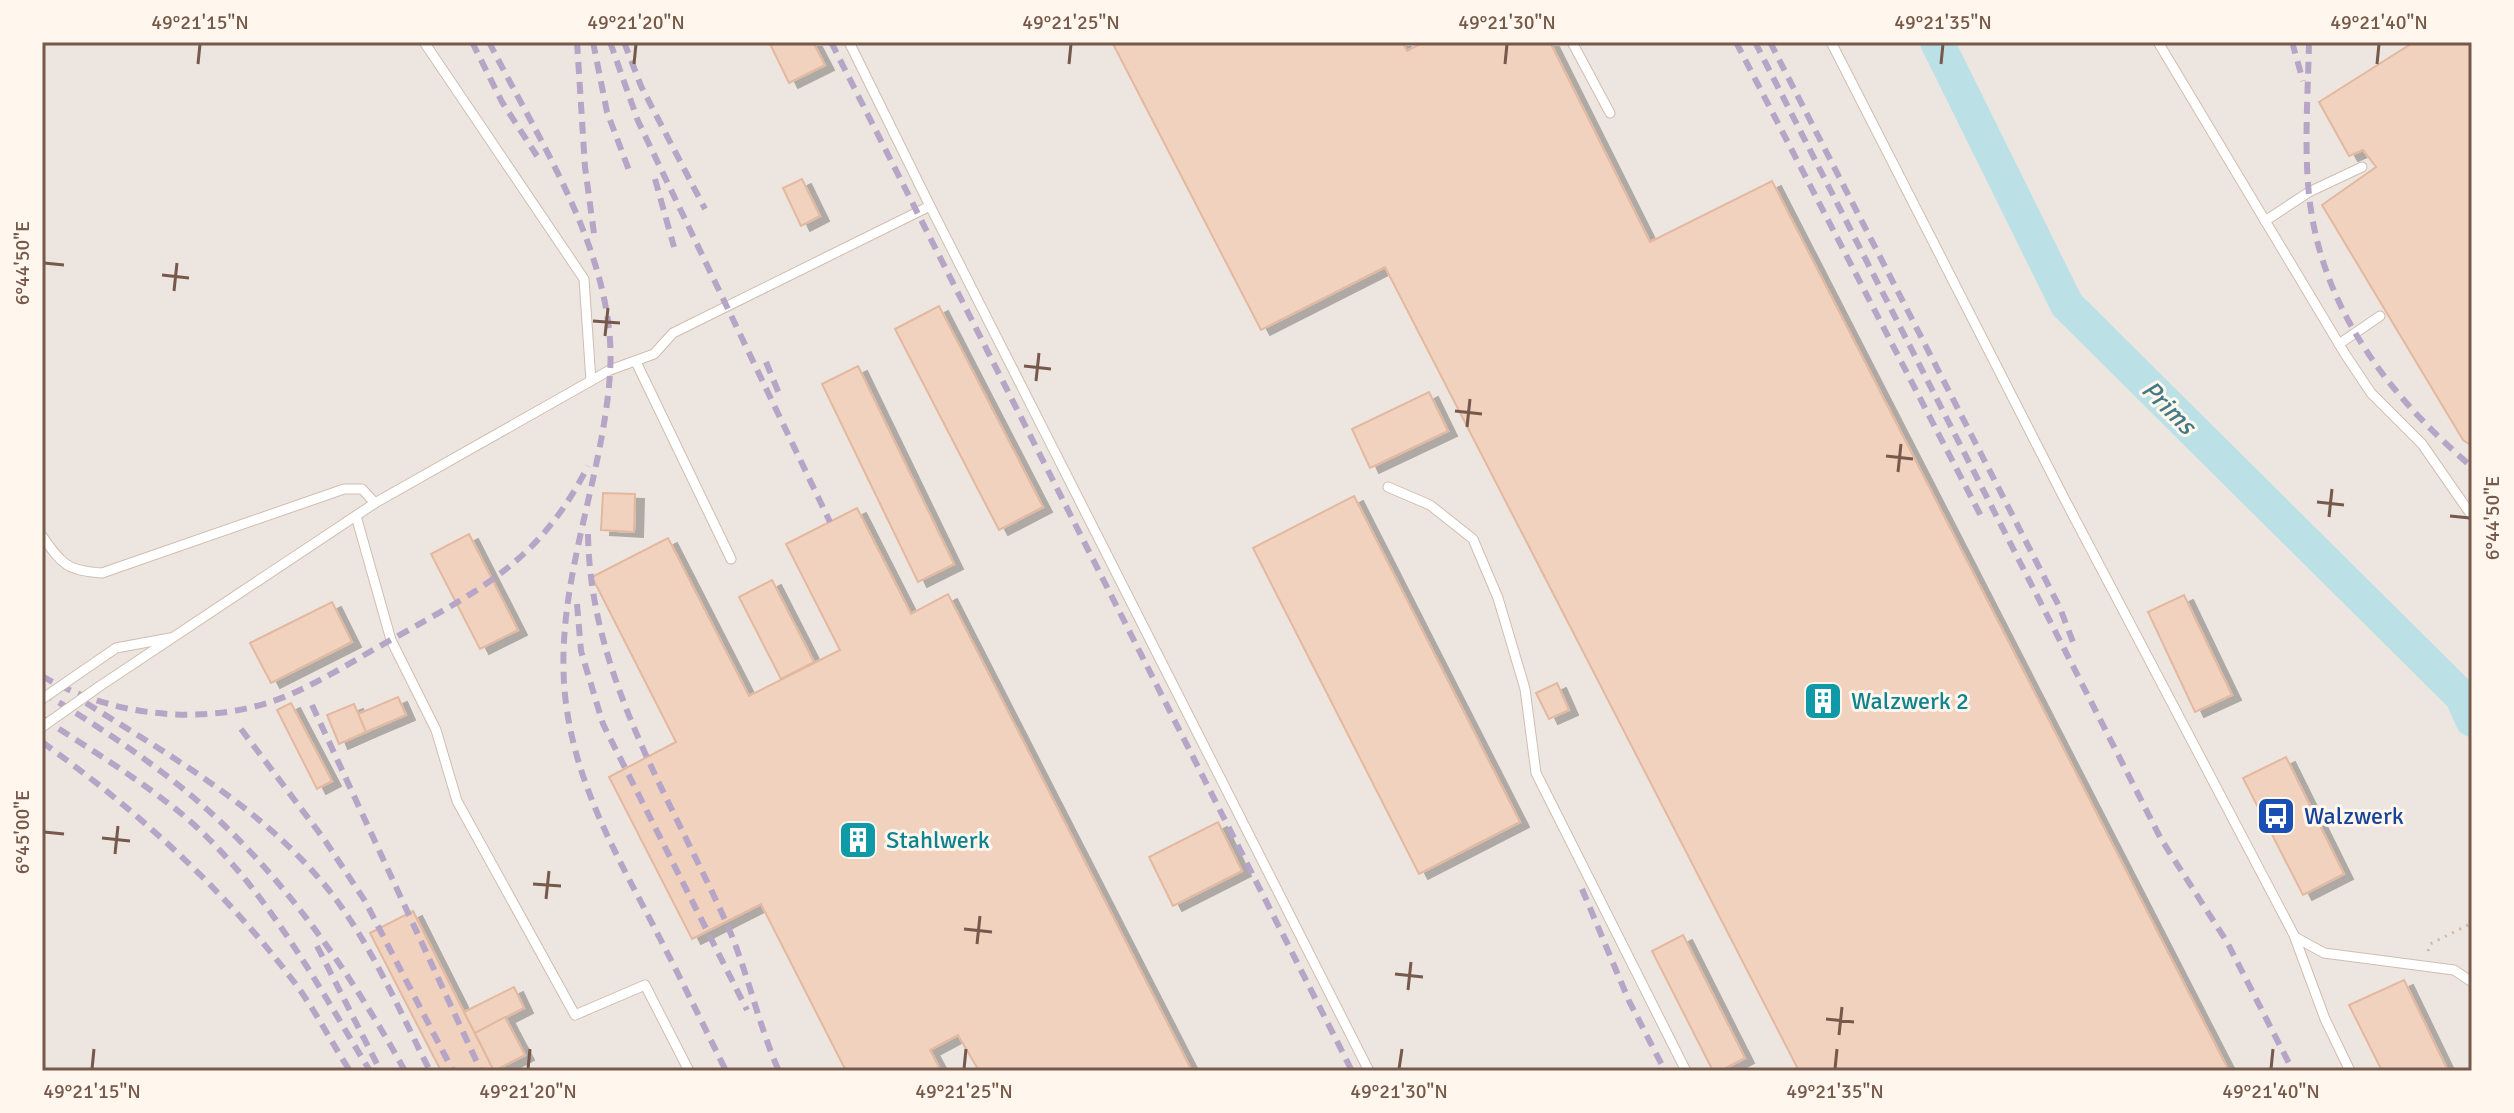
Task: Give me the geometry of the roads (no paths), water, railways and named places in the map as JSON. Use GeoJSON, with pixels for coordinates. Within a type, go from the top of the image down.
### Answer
{"type":"FeatureCollection","features":[{"type":"Feature","properties":{"kind":"lane"},"geometry":{"type":"LineString","coordinates":[[424,42],[584,279],[591,381]]}},
{"type":"Feature","properties":{"kind":"lane"},"geometry":{"type":"LineString","coordinates":[[849,42],[1369,1071]]}},
{"type":"Feature","properties":{"kind":"lane"},"geometry":{"type":"LineString","coordinates":[[1572,42],[1610,113]]}},
{"type":"Feature","properties":{"kind":"lane"},"geometry":{"type":"LineString","coordinates":[[1831,42],[2128,622],[2295,937],[2325,1019],[2350,1071]]}},
{"type":"Feature","properties":{"kind":"lane"},"geometry":{"type":"LineString","coordinates":[[2158,42],[2371,393],[2422,444],[2472,516]]}},
{"type":"Feature","properties":{"kind":"lane"},"geometry":{"type":"LineString","coordinates":[[2265,221],[2309,192],[2362,167]]}},
{"type":"Feature","properties":{"kind":"lane"},"geometry":{"type":"LineString","coordinates":[[42,727],[375,503],[610,370],[654,354],[673,333],[930,206]]}},
{"type":"Feature","properties":{"kind":"lane"},"geometry":{"type":"LineString","coordinates":[[2339,344],[2380,316]]}},
{"type":"Feature","properties":{"kind":"lane"},"geometry":{"type":"LineString","coordinates":[[636,362],[731,559]]}},
{"type":"Feature","properties":{"kind":"lane"},"geometry":{"type":"LineString","coordinates":[[1388,487],[1430,505],[1473,539],[1498,598],[1525,689],[1536,773],[1686,1071]]}},
{"type":"Feature","properties":{"kind":"lane"},"geometry":{"type":"LineString","coordinates":[[42,536],[59,561],[76,571],[102,573],[344,489],[362,489],[375,503]]}},
{"type":"Feature","properties":{"kind":"lane"},"geometry":{"type":"LineString","coordinates":[[356,516],[391,640],[436,730],[457,801],[575,1015],[645,985],[689,1071]]}},
{"type":"Feature","properties":{"kind":"lane"},"geometry":{"type":"LineString","coordinates":[[42,699],[116,648],[173,638]]}},
{"type":"Feature","properties":{"kind":"lane"},"geometry":{"type":"LineString","coordinates":[[2295,937],[2324,953],[2454,970],[2472,982]]}},
{"type":"Feature","properties":{"kind":"waterway","name":"Prims"},"geometry":{"type":"LineString","coordinates":[[1937,42],[2067,305],[2462,697],[2472,720]]}},
{"type":"Feature","properties":{"kind":"railway"},"geometry":{"type":"LineString","coordinates":[[472,42],[502,102],[537,156]]}},
{"type":"Feature","properties":{"kind":"railway"},"geometry":{"type":"LineString","coordinates":[[489,42],[571,202],[602,287],[609,330],[610,373],[606,413],[566,613],[563,654],[565,695],[577,757],[598,814],[624,870],[726,1071]]}},
{"type":"Feature","properties":{"kind":"railway"},"geometry":{"type":"LineString","coordinates":[[577,42],[585,167],[595,241]]}},
{"type":"Feature","properties":{"kind":"railway"},"geometry":{"type":"LineString","coordinates":[[593,42],[607,112],[630,173]]}},
{"type":"Feature","properties":{"kind":"railway"},"geometry":{"type":"LineString","coordinates":[[610,42],[638,121],[830,522]]}},
{"type":"Feature","properties":{"kind":"railway"},"geometry":{"type":"LineString","coordinates":[[624,42],[641,86],[705,209]]}},
{"type":"Feature","properties":{"kind":"railway"},"geometry":{"type":"LineString","coordinates":[[831,42],[1352,1071]]}},
{"type":"Feature","properties":{"kind":"railway"},"geometry":{"type":"LineString","coordinates":[[1736,42],[1983,520]]}},
{"type":"Feature","properties":{"kind":"railway"},"geometry":{"type":"LineString","coordinates":[[1755,42],[2161,839],[2227,942],[2293,1071]]}},
{"type":"Feature","properties":{"kind":"railway"},"geometry":{"type":"LineString","coordinates":[[1770,42],[2060,608],[2073,642]]}},
{"type":"Feature","properties":{"kind":"railway"},"geometry":{"type":"LineString","coordinates":[[2292,42],[2303,81]]}},
{"type":"Feature","properties":{"kind":"railway"},"geometry":{"type":"LineString","coordinates":[[2309,42],[2309,195],[2316,236],[2328,275],[2344,312],[2387,379],[2441,439],[2472,467]]}},
{"type":"Feature","properties":{"kind":"railway"},"geometry":{"type":"LineString","coordinates":[[655,179],[674,247]]}},
{"type":"Feature","properties":{"kind":"railway"},"geometry":{"type":"LineString","coordinates":[[766,362],[780,396]]}},
{"type":"Feature","properties":{"kind":"railway"},"geometry":{"type":"LineString","coordinates":[[42,676],[100,701],[163,714],[228,712],[289,695],[457,603],[507,568],[551,525],[588,466]]}},
{"type":"Feature","properties":{"kind":"railway"},"geometry":{"type":"LineString","coordinates":[[588,534],[592,586],[602,636],[617,685],[636,733],[733,938],[778,1069]]}},
{"type":"Feature","properties":{"kind":"railway"},"geometry":{"type":"LineString","coordinates":[[577,604],[581,651],[603,724],[747,1010]]}},
{"type":"Feature","properties":{"kind":"railway"},"geometry":{"type":"LineString","coordinates":[[42,692],[175,783],[255,857],[337,960],[405,1071]]}},
{"type":"Feature","properties":{"kind":"railway"},"geometry":{"type":"LineString","coordinates":[[86,703],[215,786],[246,809],[302,860],[328,889],[358,932],[430,1071]]}},
{"type":"Feature","properties":{"kind":"railway"},"geometry":{"type":"LineString","coordinates":[[312,705],[481,1071]]}},
{"type":"Feature","properties":{"kind":"railway"},"geometry":{"type":"LineString","coordinates":[[42,718],[149,789],[212,842],[264,903],[287,936],[370,1071]]}},
{"type":"Feature","properties":{"kind":"railway"},"geometry":{"type":"LineString","coordinates":[[241,729],[324,839],[365,901],[453,1071]]}},
{"type":"Feature","properties":{"kind":"railway"},"geometry":{"type":"LineString","coordinates":[[42,742],[143,822],[236,912],[299,989],[350,1071]]}},
{"type":"Feature","properties":{"kind":"railway"},"geometry":{"type":"LineString","coordinates":[[1582,889],[1629,1001],[1665,1071]]}},
{"type":"Feature","properties":{"kind":"railway"},"geometry":{"type":"LineString","coordinates":[[317,946],[377,1064]]}},
{"type":"Feature","properties":{"kind":"place","name":"Walzwerk 2"},"geometry":{"type":"Point","coordinates":[1823,701]}},
{"type":"Feature","properties":{"kind":"place","name":"Walzwerk"},"geometry":{"type":"Point","coordinates":[2276,816]}},
{"type":"Feature","properties":{"kind":"place","name":"Stahlwerk"},"geometry":{"type":"Point","coordinates":[858,840]}}]}
